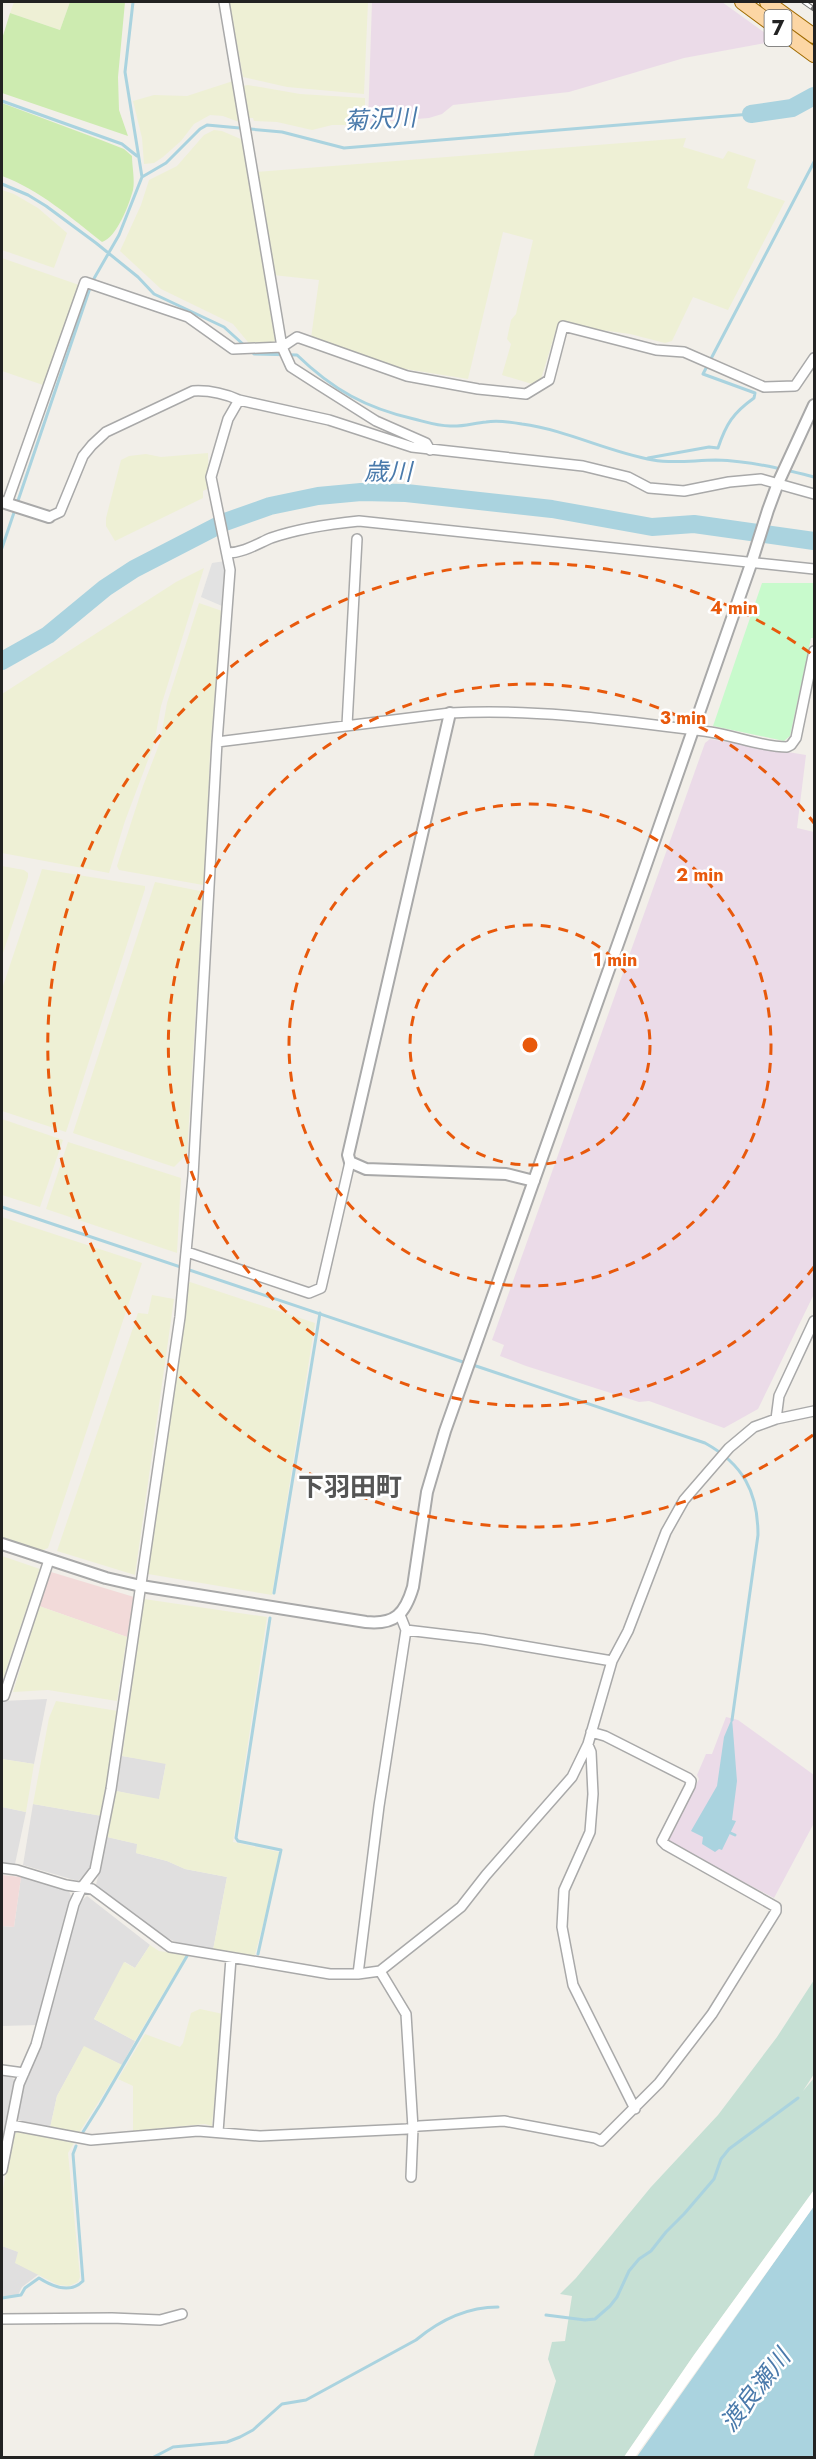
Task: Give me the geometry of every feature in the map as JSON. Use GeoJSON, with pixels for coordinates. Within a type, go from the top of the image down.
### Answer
{"type":"FeatureCollection","features":[{"type":"Feature","properties":{"kind":"main road","name":"7"},"geometry":{"type":"LineString","coordinates":[[742,2],[814,55]]}},
{"type":"Feature","properties":{"kind":"main road","name":"7"},"geometry":{"type":"LineString","coordinates":[[766,2],[814,36]]}},
{"type":"Feature","properties":{"kind":"street"},"geometry":{"type":"LineString","coordinates":[[224,2],[284,352],[291,367],[376,420],[426,443],[430,450]]}},
{"type":"Feature","properties":{"kind":"street"},"geometry":{"type":"LineString","coordinates":[[284,352],[233,349],[188,317],[85,282],[4,502],[49,518],[60,512],[83,456],[106,432],[193,392],[208,390],[239,400],[329,420],[412,447],[583,466],[628,477],[648,488],[684,491],[729,482],[761,479],[814,494]]}},
{"type":"Feature","properties":{"kind":"street"},"geometry":{"type":"LineString","coordinates":[[284,352],[297,337],[407,376],[478,389],[526,394],[549,380],[562,326],[656,350],[684,352],[764,387],[795,386],[814,358]]}},
{"type":"Feature","properties":{"kind":"street"},"geometry":{"type":"LineString","coordinates":[[2,2170],[19,2084],[42,2023],[74,1904],[82,1887],[95,1870],[111,1789],[184,1274],[217,741],[230,570],[213,496],[211,477],[228,419],[239,400]]}},
{"type":"Feature","properties":{"kind":"street"},"geometry":{"type":"LineString","coordinates":[[2,1544],[106,1578],[141,1586],[366,1622],[391,1620],[400,1616],[413,1587],[424,1505],[431,1478],[466,1370],[777,485],[814,405]]}},
{"type":"Feature","properties":{"kind":"street"},"geometry":{"type":"LineString","coordinates":[[227,553],[236,553],[271,538],[308,527],[359,521],[406,524],[814,569]]}},
{"type":"Feature","properties":{"kind":"street"},"geometry":{"type":"LineString","coordinates":[[346,725],[357,540]]}},
{"type":"Feature","properties":{"kind":"street"},"geometry":{"type":"LineString","coordinates":[[217,741],[450,713],[486,711],[573,714],[692,730],[783,747],[791,745],[796,738],[814,651]]}},
{"type":"Feature","properties":{"kind":"street"},"geometry":{"type":"LineString","coordinates":[[186,1258],[309,1293],[321,1287],[350,1162],[349,1145],[450,713]]}},
{"type":"Feature","properties":{"kind":"street"},"geometry":{"type":"LineString","coordinates":[[350,1162],[366,1169],[506,1174],[534,1181]]}},
{"type":"Feature","properties":{"kind":"street"},"geometry":{"type":"LineString","coordinates":[[776,1419],[779,1396],[814,1321]]}},
{"type":"Feature","properties":{"kind":"street"},"geometry":{"type":"LineString","coordinates":[[2,1868],[17,1870],[66,1885],[92,1889],[170,1947],[330,1974],[380,1971],[461,1907],[572,1777],[588,1745],[612,1661],[628,1631],[672,1519],[684,1500],[729,1448],[754,1427],[776,1419],[814,1412]]}},
{"type":"Feature","properties":{"kind":"street"},"geometry":{"type":"LineString","coordinates":[[4,1696],[49,1560]]}},
{"type":"Feature","properties":{"kind":"street"},"geometry":{"type":"LineString","coordinates":[[358,1974],[379,1806],[406,1630],[400,1616]]}},
{"type":"Feature","properties":{"kind":"street"},"geometry":{"type":"LineString","coordinates":[[406,1630],[482,1639],[612,1661]]}},
{"type":"Feature","properties":{"kind":"street"},"geometry":{"type":"LineString","coordinates":[[11,2125],[91,2140],[198,2131],[260,2136],[504,2121],[595,2138],[601,2142],[659,2083],[712,2014],[776,1907],[666,1845],[662,1840],[690,1786],[691,1781],[688,1778],[605,1736],[591,1732]]}},
{"type":"Feature","properties":{"kind":"street"},"geometry":{"type":"LineString","coordinates":[[588,1745],[591,1752],[593,1794],[590,1832],[564,1890],[562,1926],[573,1985],[635,2109]]}},
{"type":"Feature","properties":{"kind":"street"},"geometry":{"type":"LineString","coordinates":[[218,2132],[231,1958]]}},
{"type":"Feature","properties":{"kind":"street"},"geometry":{"type":"LineString","coordinates":[[380,1971],[406,2014],[413,2128],[411,2177]]}},
{"type":"Feature","properties":{"kind":"street"},"geometry":{"type":"LineString","coordinates":[[2,2070],[24,2073]]}},
{"type":"Feature","properties":{"kind":"street"},"geometry":{"type":"LineString","coordinates":[[2,2319],[160,2320],[182,2314]]}},
{"type":"Feature","properties":{"kind":"shaded area"},"geometry":{"type":"Polygon","coordinates":[[[372,2],[722,2],[776,41],[684,58],[569,92],[453,105],[442,114],[429,118],[368,123],[372,2]]]}},
{"type":"Feature","properties":{"kind":"shaded area"},"geometry":{"type":"Polygon","coordinates":[[[225,561],[222,606],[201,597],[212,563],[225,561]]]}},
{"type":"Feature","properties":{"kind":"shaded area"},"geometry":{"type":"Polygon","coordinates":[[[710,739],[806,755],[797,828],[814,832],[814,1294],[758,1409],[724,1428],[649,1401],[639,1402],[526,1366],[500,1356],[504,1345],[492,1340],[705,743],[710,739]]]}},
{"type":"Feature","properties":{"kind":"shaded area"},"geometry":{"type":"Polygon","coordinates":[[[51,1572],[134,1597],[127,1637],[39,1606],[51,1572]]]}},
{"type":"Feature","properties":{"kind":"shaded area"},"geometry":{"type":"Polygon","coordinates":[[[47,1699],[34,1764],[2,1759],[2,1701],[47,1699]]]}},
{"type":"Feature","properties":{"kind":"shaded area"},"geometry":{"type":"Polygon","coordinates":[[[726,1717],[738,1720],[814,1775],[814,1823],[774,1898],[670,1843],[668,1838],[699,1779],[697,1775],[706,1754],[712,1754],[726,1717]]]}},
{"type":"Feature","properties":{"kind":"shaded area"},"geometry":{"type":"Polygon","coordinates":[[[122,1756],[166,1763],[159,1800],[116,1791],[122,1756]]]}},
{"type":"Feature","properties":{"kind":"shaded area"},"geometry":{"type":"Polygon","coordinates":[[[33,1804],[102,1816],[90,1870],[78,1881],[23,1865],[33,1804]]]}},
{"type":"Feature","properties":{"kind":"shaded area"},"geometry":{"type":"Polygon","coordinates":[[[2,1807],[26,1812],[15,1864],[2,1863],[2,1807]]]}},
{"type":"Feature","properties":{"kind":"shaded area"},"geometry":{"type":"Polygon","coordinates":[[[107,1837],[138,1844],[136,1853],[167,1861],[185,1869],[227,1877],[213,1950],[176,1942],[165,1937],[143,1923],[96,1885],[107,1837]]]}},
{"type":"Feature","properties":{"kind":"shaded area"},"geometry":{"type":"Polygon","coordinates":[[[2,1875],[21,1877],[14,1927],[2,1926],[2,1875]]]}},
{"type":"Feature","properties":{"kind":"shaded area"},"geometry":{"type":"Polygon","coordinates":[[[21,1877],[59,1886],[69,1891],[71,1896],[38,2025],[2,2026],[2,1926],[14,1927],[21,1877]]]}},
{"type":"Feature","properties":{"kind":"shaded area"},"geometry":{"type":"Polygon","coordinates":[[[87,1896],[150,1945],[135,1968],[125,1962],[94,2019],[135,2041],[122,2065],[84,2047],[57,2096],[50,2128],[16,2118],[24,2082],[32,2066],[56,1994],[78,1904],[87,1896]]]}},
{"type":"Feature","properties":{"kind":"shaded area"},"geometry":{"type":"Polygon","coordinates":[[[2,2073],[14,2079],[16,2083],[2,2149],[2,2073]]]}},
{"type":"Feature","properties":{"kind":"shaded area"},"geometry":{"type":"Polygon","coordinates":[[[2,2246],[19,2252],[16,2263],[39,2274],[22,2287],[18,2295],[2,2297],[2,2246]]]}},
{"type":"Feature","properties":{"kind":"green space"},"geometry":{"type":"Polygon","coordinates":[[[14,2],[70,2],[60,30],[10,13],[14,2]]]}},
{"type":"Feature","properties":{"kind":"green space"},"geometry":{"type":"Polygon","coordinates":[[[70,2],[125,2],[118,77],[119,110],[128,136],[2,93],[2,39],[10,13],[60,30],[70,2]]]}},
{"type":"Feature","properties":{"kind":"green space"},"geometry":{"type":"Polygon","coordinates":[[[229,2],[368,2],[364,94],[287,87],[243,77],[229,2]]]}},
{"type":"Feature","properties":{"kind":"green space"},"geometry":{"type":"Polygon","coordinates":[[[233,81],[239,122],[223,116],[210,115],[194,124],[181,141],[163,157],[154,163],[144,164],[142,138],[133,101],[154,95],[187,96],[233,81]]]}},
{"type":"Feature","properties":{"kind":"green space"},"geometry":{"type":"Polygon","coordinates":[[[248,85],[300,94],[365,98],[365,125],[332,125],[312,130],[277,122],[254,121],[253,118],[248,118],[242,86],[248,85]]]}},
{"type":"Feature","properties":{"kind":"green space"},"geometry":{"type":"Polygon","coordinates":[[[2,103],[124,149],[132,156],[133,190],[122,220],[107,239],[102,242],[42,196],[2,176],[2,103]]]}},
{"type":"Feature","properties":{"kind":"green space"},"geometry":{"type":"Polygon","coordinates":[[[214,130],[243,140],[275,341],[271,343],[252,347],[233,324],[161,289],[120,251],[141,205],[149,180],[177,166],[204,135],[214,130]]]}},
{"type":"Feature","properties":{"kind":"green space"},"geometry":{"type":"Polygon","coordinates":[[[686,138],[683,147],[723,159],[728,151],[756,160],[747,188],[785,201],[728,310],[693,297],[672,341],[665,343],[630,334],[558,324],[541,379],[532,384],[502,375],[511,344],[507,339],[511,320],[516,314],[533,240],[503,232],[468,379],[399,368],[311,338],[319,280],[273,275],[256,172],[686,138]]]}},
{"type":"Feature","properties":{"kind":"green space"},"geometry":{"type":"Polygon","coordinates":[[[2,190],[38,208],[67,233],[54,268],[2,250],[2,190]]]}},
{"type":"Feature","properties":{"kind":"green space"},"geometry":{"type":"Polygon","coordinates":[[[2,258],[79,285],[80,288],[46,386],[2,371],[2,258]]]}},
{"type":"Feature","properties":{"kind":"green space"},"geometry":{"type":"Polygon","coordinates":[[[208,453],[209,488],[203,491],[203,498],[115,541],[106,526],[106,518],[121,460],[129,456],[146,454],[161,457],[208,453]]]}},
{"type":"Feature","properties":{"kind":"green space"},"geometry":{"type":"Polygon","coordinates":[[[204,568],[161,706],[154,744],[125,821],[109,873],[2,853],[2,694],[176,582],[204,568]]]}},
{"type":"Feature","properties":{"kind":"green space"},"geometry":{"type":"Polygon","coordinates":[[[762,583],[814,583],[814,638],[811,638],[790,736],[784,741],[713,726],[762,583]]]}},
{"type":"Feature","properties":{"kind":"green space"},"geometry":{"type":"Polygon","coordinates":[[[199,603],[222,611],[210,754],[205,882],[203,885],[119,870],[117,866],[160,742],[167,703],[199,603]]]}},
{"type":"Feature","properties":{"kind":"green space"},"geometry":{"type":"Polygon","coordinates":[[[2,866],[24,870],[28,873],[28,877],[2,956],[2,866]]]}},
{"type":"Feature","properties":{"kind":"green space"},"geometry":{"type":"Polygon","coordinates":[[[42,869],[145,886],[66,1132],[2,1111],[2,989],[42,869]]]}},
{"type":"Feature","properties":{"kind":"green space"},"geometry":{"type":"Polygon","coordinates":[[[155,882],[203,893],[187,1154],[174,1167],[73,1133],[155,882]]]}},
{"type":"Feature","properties":{"kind":"green space"},"geometry":{"type":"Polygon","coordinates":[[[2,1119],[63,1140],[40,1207],[2,1195],[2,1119]]]}},
{"type":"Feature","properties":{"kind":"green space"},"geometry":{"type":"Polygon","coordinates":[[[68,1142],[181,1178],[177,1253],[46,1209],[68,1142]]]}},
{"type":"Feature","properties":{"kind":"green space"},"geometry":{"type":"Polygon","coordinates":[[[2,1217],[142,1263],[48,1548],[41,1551],[2,1538],[2,1217]]]}},
{"type":"Feature","properties":{"kind":"green space"},"geometry":{"type":"Polygon","coordinates":[[[190,1282],[315,1323],[272,1595],[148,1574],[187,1284],[190,1282]]]}},
{"type":"Feature","properties":{"kind":"green space"},"geometry":{"type":"Polygon","coordinates":[[[152,1295],[174,1299],[135,1575],[57,1551],[138,1313],[148,1314],[152,1295]]]}},
{"type":"Feature","properties":{"kind":"green space"},"geometry":{"type":"Polygon","coordinates":[[[2,1556],[40,1569],[2,1682],[2,1556]]]}},
{"type":"Feature","properties":{"kind":"green space"},"geometry":{"type":"Polygon","coordinates":[[[144,1599],[267,1617],[233,1842],[279,1852],[271,1895],[254,1958],[213,1950],[227,1877],[185,1869],[167,1861],[136,1853],[137,1844],[107,1837],[116,1791],[159,1799],[166,1764],[122,1756],[144,1599]]]}},
{"type":"Feature","properties":{"kind":"green space"},"geometry":{"type":"Polygon","coordinates":[[[39,1606],[127,1637],[117,1701],[48,1690],[13,1692],[39,1606]]]}},
{"type":"Feature","properties":{"kind":"green space"},"geometry":{"type":"Polygon","coordinates":[[[56,1701],[118,1711],[102,1816],[33,1804],[49,1718],[56,1701]]]}},
{"type":"Feature","properties":{"kind":"green space"},"geometry":{"type":"Polygon","coordinates":[[[2,1759],[34,1764],[26,1812],[2,1807],[2,1759]]]}},
{"type":"Feature","properties":{"kind":"green space"},"geometry":{"type":"Polygon","coordinates":[[[150,1945],[159,1951],[186,1955],[135,2041],[94,2019],[124,1962],[135,1968],[150,1945]]]}},
{"type":"Feature","properties":{"kind":"green space"},"geometry":{"type":"Polygon","coordinates":[[[814,1980],[814,2074],[803,2091],[814,2078],[814,2190],[694,2355],[624,2457],[533,2458],[556,2381],[548,2359],[552,2342],[565,2341],[572,2296],[560,2294],[576,2278],[651,2187],[718,2115],[777,2037],[814,1980]]]}},
{"type":"Feature","properties":{"kind":"green space"},"geometry":{"type":"Polygon","coordinates":[[[200,2009],[223,2014],[212,2126],[205,2124],[133,2131],[133,2086],[118,2079],[145,2034],[180,2047],[191,2013],[200,2009]]]}},
{"type":"Feature","properties":{"kind":"green space"},"geometry":{"type":"Polygon","coordinates":[[[84,2046],[122,2065],[79,2133],[50,2128],[57,2096],[84,2046]]]}},
{"type":"Feature","properties":{"kind":"green space"},"geometry":{"type":"Polygon","coordinates":[[[19,2131],[74,2143],[68,2153],[80,2277],[78,2282],[69,2286],[58,2285],[15,2263],[18,2252],[2,2246],[2,2194],[13,2135],[19,2131]]]}},
{"type":"Feature","properties":{"kind":"water"},"geometry":{"type":"Polygon","coordinates":[[[732,1718],[737,1781],[732,1820],[736,1821],[722,1850],[715,1852],[702,1844],[703,1837],[691,1831],[717,1786],[724,1737],[732,1718]]]}},
{"type":"Feature","properties":{"kind":"water","name":"渡良瀬川"},"geometry":{"type":"Polygon","coordinates":[[[814,2206],[814,2457],[636,2458],[814,2206]]]}},
{"type":"Feature","properties":{"kind":"pier"},"geometry":{"type":"Polygon","coordinates":[[[814,2190],[814,2206],[635,2457],[624,2457],[694,2355],[814,2190]]]}},
{"type":"Feature","properties":{"kind":"waterway","name":"菊沢川"},"geometry":{"type":"LineString","coordinates":[[133,2],[125,72],[142,177],[166,163],[200,129],[207,125],[282,132],[344,148],[751,114]]}},
{"type":"Feature","properties":{"kind":"waterway","name":"菊沢川"},"geometry":{"type":"LineString","coordinates":[[751,114],[792,108],[814,96]]}},
{"type":"Feature","properties":{"kind":"waterway"},"geometry":{"type":"LineString","coordinates":[[2,101],[122,144],[137,156]]}},
{"type":"Feature","properties":{"kind":"waterway"},"geometry":{"type":"LineString","coordinates":[[648,458],[709,447],[718,448],[731,420],[754,398],[755,393],[703,374],[814,162]]}},
{"type":"Feature","properties":{"kind":"waterway"},"geometry":{"type":"LineString","coordinates":[[2,548],[92,282],[119,235],[142,177]]}},
{"type":"Feature","properties":{"kind":"waterway"},"geometry":{"type":"LineString","coordinates":[[2,184],[46,206],[138,277],[154,294],[224,327],[245,346]]}},
{"type":"Feature","properties":{"kind":"waterway"},"geometry":{"type":"LineString","coordinates":[[250,350],[254,354],[297,355],[337,388],[351,396],[397,415],[432,424],[454,426],[499,421],[555,431],[653,460],[742,462],[814,477]]}},
{"type":"Feature","properties":{"kind":"waterway","name":"歳川"},"geometry":{"type":"LineString","coordinates":[[2,661],[48,635],[105,588],[134,569],[225,522],[270,506],[318,496],[361,492],[406,493],[552,509],[652,527],[694,524],[814,541]]}},
{"type":"Feature","properties":{"kind":"waterway"},"geometry":{"type":"LineString","coordinates":[[2,1207],[466,1363]]}},
{"type":"Feature","properties":{"kind":"waterway"},"geometry":{"type":"LineString","coordinates":[[274,1593],[320,1313]]}},
{"type":"Feature","properties":{"kind":"waterway"},"geometry":{"type":"LineString","coordinates":[[473,1365],[705,1443],[718,1451],[738,1470],[746,1481],[755,1505],[758,1535],[732,1720]]}},
{"type":"Feature","properties":{"kind":"waterway"},"geometry":{"type":"LineString","coordinates":[[258,1954],[281,1850],[238,1841],[236,1838],[270,1618]]}},
{"type":"Feature","properties":{"kind":"waterway"},"geometry":{"type":"LineString","coordinates":[[726,1831],[735,1835]]}},
{"type":"Feature","properties":{"kind":"waterway"},"geometry":{"type":"LineString","coordinates":[[83,2132],[187,1956]]}},
{"type":"Feature","properties":{"kind":"waterway"},"geometry":{"type":"LineString","coordinates":[[546,2315],[585,2320],[595,2319],[617,2297],[629,2271],[639,2259],[651,2251],[714,2179],[721,2159],[729,2149],[798,2098]]}},
{"type":"Feature","properties":{"kind":"waterway"},"geometry":{"type":"LineString","coordinates":[[2,2298],[21,2295],[25,2288],[39,2278],[61,2288],[73,2287],[83,2281],[73,2154],[76,2146]]}},
{"type":"Feature","properties":{"kind":"waterway"},"geometry":{"type":"LineString","coordinates":[[152,2458],[173,2447],[227,2442],[240,2437],[253,2430],[282,2404],[306,2400],[416,2340],[434,2326],[464,2312],[498,2307]]}},
{"type":"Feature","properties":{"kind":"railway"},"geometry":{"type":"LineString","coordinates":[[804,2],[814,9]]}},
{"type":"Feature","properties":{"kind":"district","name":"下羽田町"},"geometry":{"type":"Point","coordinates":[350,1487]}}]}
